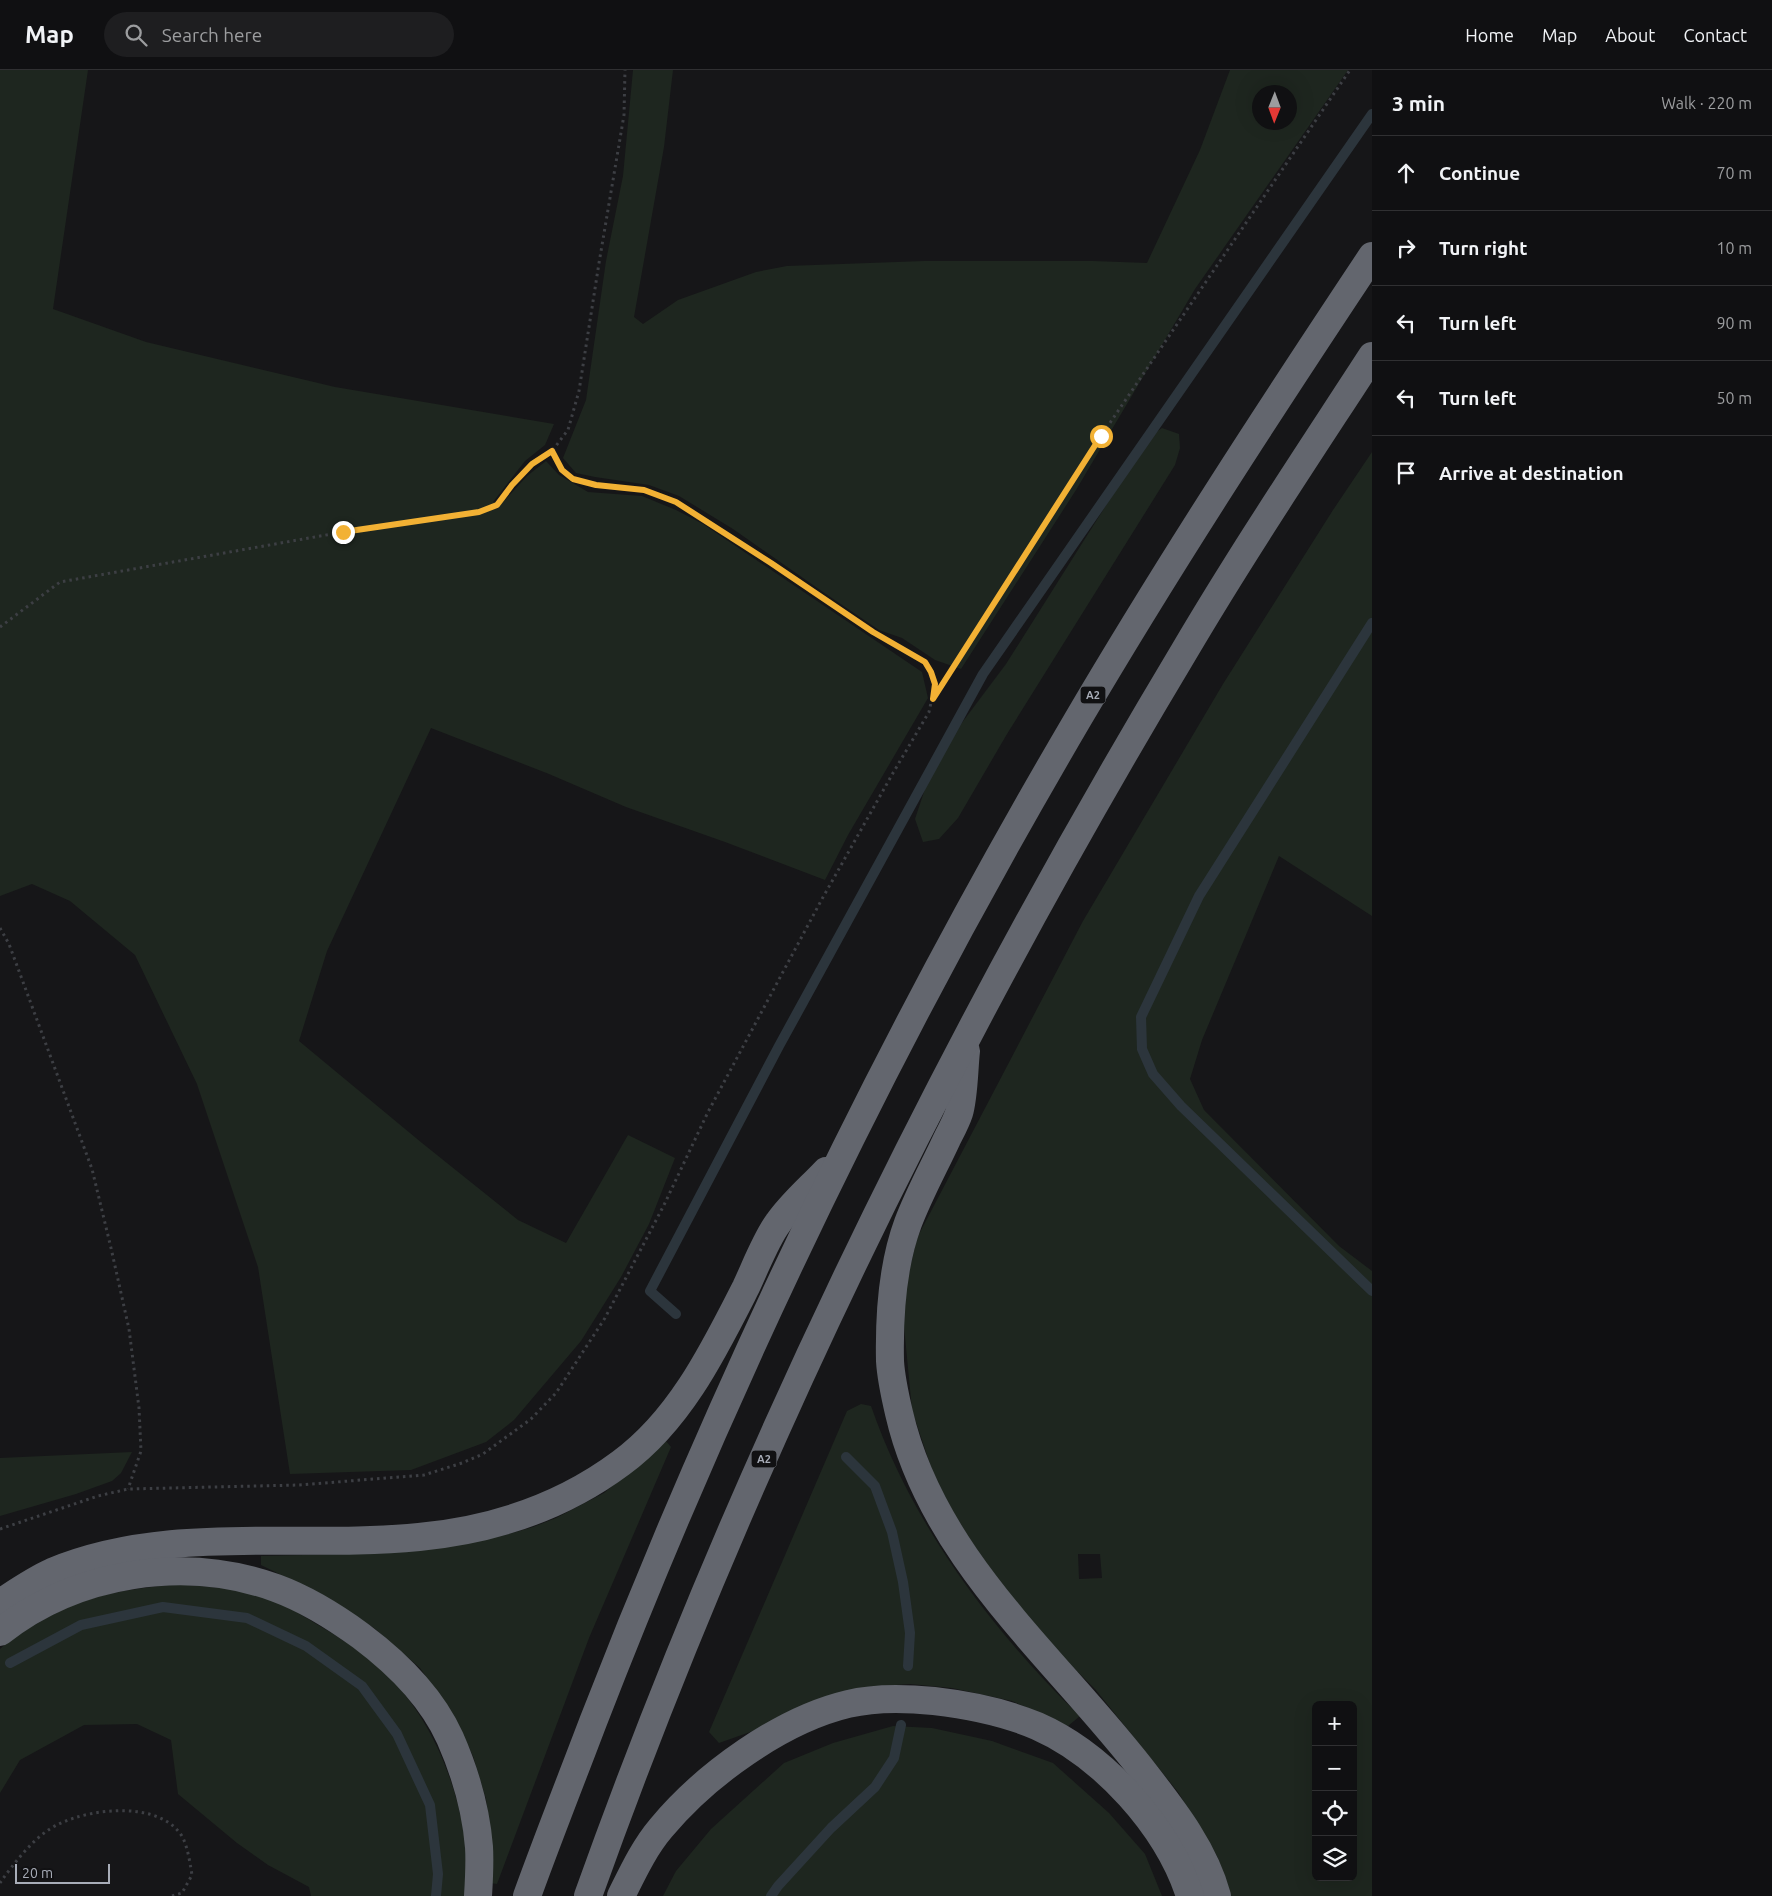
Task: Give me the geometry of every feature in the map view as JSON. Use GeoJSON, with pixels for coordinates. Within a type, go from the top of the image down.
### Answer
{"type":"FeatureCollection","features":[{"type":"Feature","properties":{"kind":"highway","name":"A2"},"geometry":{"type":"LineString","coordinates":[[527,1896],[633,1620],[701,1459],[760,1328],[844,1152],[889,1063],[972,906],[1077,720],[1174,560],[1372,256]]}},
{"type":"Feature","properties":{"kind":"highway","name":"A2"},"geometry":{"type":"LineString","coordinates":[[588,1896],[666,1690],[738,1518],[810,1356],[887,1193],[968,1034],[1048,887],[1186,648],[1278,500],[1372,356]]}},
{"type":"Feature","properties":{"kind":"highway"},"geometry":{"type":"LineString","coordinates":[[968,1034],[959,1112],[908,1221],[895,1274],[891,1304],[890,1364],[904,1433],[922,1484],[954,1541],[1002,1605],[1129,1752],[1161,1794],[1196,1846],[1206,1865],[1217,1896]]}},
{"type":"Feature","properties":{"kind":"highway"},"geometry":{"type":"LineString","coordinates":[[0,1603],[20,1589],[50,1573],[111,1553],[152,1546],[198,1543],[366,1540],[419,1537],[488,1525],[547,1506],[573,1493],[623,1461],[645,1443],[667,1420],[707,1362],[777,1224],[844,1152]]}},
{"type":"Feature","properties":{"kind":"highway"},"geometry":{"type":"LineString","coordinates":[[0,1632],[19,1616],[45,1602],[77,1589],[108,1579],[181,1571],[217,1573],[277,1588],[338,1619],[388,1656],[432,1706],[449,1737],[473,1805],[479,1847],[478,1896]]}},
{"type":"Feature","properties":{"kind":"highway"},"geometry":{"type":"LineString","coordinates":[[621,1896],[636,1865],[661,1828],[681,1806],[716,1776],[760,1743],[792,1725],[822,1712],[855,1703],[896,1698],[955,1703],[987,1710],[1029,1723],[1062,1739],[1105,1772],[1134,1801],[1155,1828],[1170,1853],[1190,1896]]}},
{"type":"Feature","properties":{"kind":"path"},"geometry":{"type":"LineString","coordinates":[[0,627],[60,582],[343,532],[479,512],[497,505],[512,485],[532,464],[552,451],[568,430],[579,391],[624,115],[625,70]]}},
{"type":"Feature","properties":{"kind":"path"},"geometry":{"type":"LineString","coordinates":[[933,699],[1101,436],[1350,70]]}},
{"type":"Feature","properties":{"kind":"path"},"geometry":{"type":"LineString","coordinates":[[0,1529],[98,1496],[128,1489],[299,1485],[424,1475],[483,1454],[531,1419],[556,1393],[605,1318],[664,1205],[708,1112],[822,899],[893,772],[930,712],[935,684],[925,662],[873,632],[676,502],[644,490],[596,485],[573,479],[562,470],[552,451]]}},
{"type":"Feature","properties":{"kind":"path"},"geometry":{"type":"LineString","coordinates":[[0,928],[9,944],[92,1169],[111,1248],[129,1329],[139,1408],[141,1451],[128,1489]]}},
{"type":"Feature","properties":{"kind":"path"},"geometry":{"type":"LineString","coordinates":[[0,1883],[35,1842],[58,1824],[89,1813],[140,1812],[164,1820],[176,1829],[183,1838],[192,1875],[182,1893],[172,1896]]}},
{"type":"Feature","properties":{"kind":"shaded area"},"geometry":{"type":"Polygon","coordinates":[[[0,70],[88,70],[53,309],[146,342],[335,387],[554,424],[545,445],[525,461],[493,502],[505,500],[527,476],[546,461],[559,475],[588,492],[642,496],[703,524],[922,672],[928,698],[848,835],[825,880],[626,807],[549,774],[431,728],[327,951],[299,1041],[518,1220],[566,1243],[628,1135],[675,1158],[649,1224],[621,1277],[581,1341],[514,1420],[486,1442],[411,1470],[290,1474],[258,1267],[197,1084],[135,955],[70,901],[32,884],[0,896],[0,70]]]}},
{"type":"Feature","properties":{"kind":"shaded area"},"geometry":{"type":"Polygon","coordinates":[[[633,70],[673,70],[664,147],[634,317],[643,324],[678,300],[756,272],[787,266],[924,261],[1093,261],[1147,263],[1200,150],[1230,70],[1348,70],[1195,289],[1076,490],[961,669],[935,660],[902,638],[879,630],[733,529],[679,496],[649,485],[576,473],[563,458],[586,400],[606,261],[623,176],[633,70]]]}},
{"type":"Feature","properties":{"kind":"shaded area"},"geometry":{"type":"Polygon","coordinates":[[[1162,428],[1179,434],[1180,448],[1175,465],[1007,734],[958,818],[939,839],[923,842],[915,819],[929,777],[958,728],[1006,664],[1105,507],[1140,443],[1162,428]]]}},
{"type":"Feature","properties":{"kind":"shaded area"},"geometry":{"type":"Polygon","coordinates":[[[1372,452],[1372,916],[1279,856],[1202,1040],[1190,1079],[1204,1110],[1339,1246],[1372,1271],[1372,1896],[1230,1896],[1217,1856],[1178,1792],[1095,1689],[1049,1643],[992,1574],[938,1488],[912,1410],[904,1326],[906,1286],[917,1238],[1083,921],[1223,684],[1372,452]],[[1078,1554],[1079,1579],[1102,1578],[1100,1554],[1078,1554]]]}},
{"type":"Feature","properties":{"kind":"shaded area"},"geometry":{"type":"Polygon","coordinates":[[[861,1404],[871,1406],[888,1450],[908,1492],[958,1573],[1016,1648],[1080,1716],[1068,1726],[1012,1701],[952,1688],[910,1684],[866,1687],[789,1713],[753,1731],[719,1743],[709,1732],[847,1411],[861,1404]]]}},
{"type":"Feature","properties":{"kind":"shaded area"},"geometry":{"type":"Polygon","coordinates":[[[666,1441],[671,1447],[589,1638],[497,1884],[490,1883],[493,1852],[486,1799],[473,1756],[452,1713],[420,1668],[374,1628],[326,1597],[261,1565],[261,1556],[387,1553],[505,1535],[556,1518],[604,1493],[666,1441]]]}},
{"type":"Feature","properties":{"kind":"shaded area"},"geometry":{"type":"Polygon","coordinates":[[[132,1452],[121,1473],[112,1481],[76,1494],[0,1516],[0,1458],[132,1452]]]}},
{"type":"Feature","properties":{"kind":"shaded area"},"geometry":{"type":"Polygon","coordinates":[[[174,1584],[233,1590],[279,1603],[354,1647],[386,1674],[402,1691],[416,1709],[439,1750],[455,1794],[466,1846],[466,1896],[311,1896],[309,1887],[268,1865],[237,1843],[178,1794],[171,1740],[137,1724],[84,1725],[20,1760],[0,1793],[0,1649],[45,1619],[83,1601],[114,1593],[174,1584]]]}},
{"type":"Feature","properties":{"kind":"shaded area"},"geometry":{"type":"Polygon","coordinates":[[[893,1726],[932,1728],[992,1741],[1053,1763],[1109,1813],[1145,1854],[1162,1896],[663,1896],[676,1871],[711,1829],[784,1763],[833,1743],[893,1726]]]}},
{"type":"Feature","properties":{"kind":"waterway"},"geometry":{"type":"LineString","coordinates":[[676,1314],[650,1291],[779,1046],[983,674],[1372,114]]}},
{"type":"Feature","properties":{"kind":"waterway"},"geometry":{"type":"LineString","coordinates":[[1372,623],[1199,896],[1141,1017],[1142,1049],[1153,1074],[1181,1106],[1372,1291]]}},
{"type":"Feature","properties":{"kind":"waterway"},"geometry":{"type":"LineString","coordinates":[[846,1457],[875,1486],[892,1532],[903,1582],[910,1633],[908,1666]]}},
{"type":"Feature","properties":{"kind":"waterway"},"geometry":{"type":"LineString","coordinates":[[10,1663],[81,1625],[163,1607],[247,1618],[306,1646],[362,1686],[397,1734],[430,1805],[438,1874],[436,1896]]}},
{"type":"Feature","properties":{"kind":"waterway"},"geometry":{"type":"LineString","coordinates":[[771,1896],[831,1828],[875,1787],[894,1758],[901,1725]]}},
{"type":"Feature","properties":{"kind":"route"},"geometry":{"type":"LineString","coordinates":[[343,532],[479,512],[497,505],[512,485],[532,464],[552,451],[562,470],[573,479],[596,485],[644,490],[676,502],[873,632],[925,662],[935,684],[933,699],[1101,436]]}}]}
